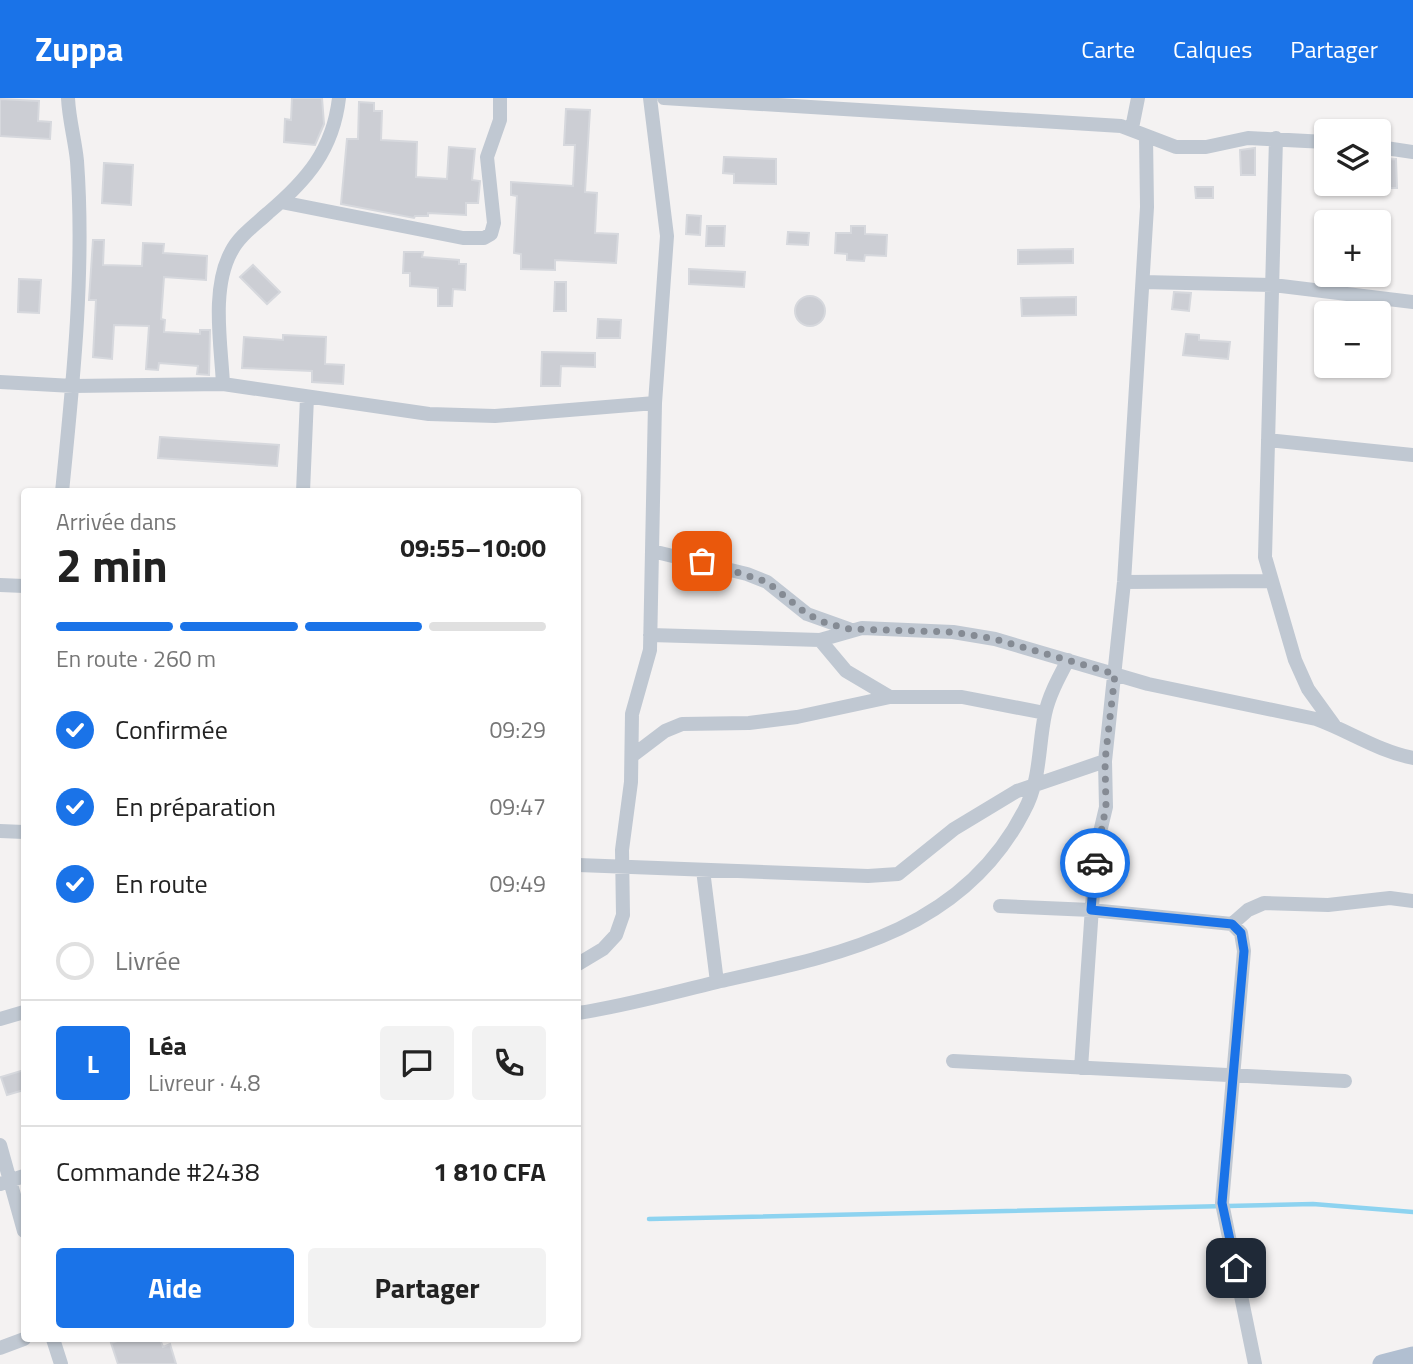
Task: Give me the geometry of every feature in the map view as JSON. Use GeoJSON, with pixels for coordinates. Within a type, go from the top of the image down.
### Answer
{"type":"FeatureCollection","features":[{"type":"Feature","properties":{"kind":"main road"},"geometry":{"type":"LineString","coordinates":[[1381,1364],[1413,1356]]}},
{"type":"Feature","properties":{"kind":"street"},"geometry":{"type":"LineString","coordinates":[[62,488],[73,386],[77,161],[68,98]]}},
{"type":"Feature","properties":{"kind":"street"},"geometry":{"type":"LineString","coordinates":[[223,384],[220,302],[231,252],[246,232],[305,179],[328,145],[339,98]]}},
{"type":"Feature","properties":{"kind":"street"},"geometry":{"type":"LineString","coordinates":[[281,202],[463,239],[484,239],[491,234],[494,223],[487,157],[500,120],[500,98]]}},
{"type":"Feature","properties":{"kind":"street"},"geometry":{"type":"LineString","coordinates":[[581,962],[603,949],[616,935],[623,915],[622,850],[632,756],[634,698],[650,650],[655,403],[667,236],[650,98]]}},
{"type":"Feature","properties":{"kind":"street"},"geometry":{"type":"LineString","coordinates":[[664,98],[1133,122]]}},
{"type":"Feature","properties":{"kind":"street"},"geometry":{"type":"LineString","coordinates":[[1128,98],[1133,122],[1146,136],[1176,147],[1206,147],[1248,138],[1314,141]]}},
{"type":"Feature","properties":{"kind":"street"},"geometry":{"type":"LineString","coordinates":[[1133,122],[1138,98]]}},
{"type":"Feature","properties":{"kind":"street"},"geometry":{"type":"LineString","coordinates":[[1081,1068],[1096,849],[1106,807],[1105,761],[1124,582],[1136,345],[1143,282],[1146,136]]}},
{"type":"Feature","properties":{"kind":"street"},"geometry":{"type":"LineString","coordinates":[[1276,138],[1265,557],[1269,581],[1308,689],[1334,725]]}},
{"type":"Feature","properties":{"kind":"street"},"geometry":{"type":"LineString","coordinates":[[1391,149],[1413,152]]}},
{"type":"Feature","properties":{"kind":"street"},"geometry":{"type":"LineString","coordinates":[[1143,282],[1273,285],[1413,302]]}},
{"type":"Feature","properties":{"kind":"street"},"geometry":{"type":"LineString","coordinates":[[0,382],[73,386],[223,384],[429,414],[495,416],[655,403]]}},
{"type":"Feature","properties":{"kind":"street"},"geometry":{"type":"LineString","coordinates":[[303,488],[307,397]]}},
{"type":"Feature","properties":{"kind":"street"},"geometry":{"type":"LineString","coordinates":[[1268,440],[1413,455]]}},
{"type":"Feature","properties":{"kind":"street"},"geometry":{"type":"LineString","coordinates":[[652,551],[747,574],[767,582],[807,614],[849,629],[953,632],[995,639],[1148,684],[1334,725],[1379,749],[1413,758]]}},
{"type":"Feature","properties":{"kind":"street"},"geometry":{"type":"LineString","coordinates":[[1124,582],[1269,581]]}},
{"type":"Feature","properties":{"kind":"street"},"geometry":{"type":"LineString","coordinates":[[0,585],[21,586]]}},
{"type":"Feature","properties":{"kind":"street"},"geometry":{"type":"LineString","coordinates":[[650,635],[820,640],[849,629]]}},
{"type":"Feature","properties":{"kind":"street"},"geometry":{"type":"LineString","coordinates":[[820,640],[846,671],[890,697]]}},
{"type":"Feature","properties":{"kind":"street"},"geometry":{"type":"LineString","coordinates":[[581,1012],[779,970],[902,930],[954,899],[986,866],[1024,813],[1037,783],[1045,713],[1068,660]]}},
{"type":"Feature","properties":{"kind":"street"},"geometry":{"type":"LineString","coordinates":[[632,756],[665,732],[682,724],[761,722],[890,697],[962,697],[1045,713]]}},
{"type":"Feature","properties":{"kind":"street"},"geometry":{"type":"LineString","coordinates":[[581,865],[868,876],[898,874],[954,829],[1017,791],[1105,761]]}},
{"type":"Feature","properties":{"kind":"street"},"geometry":{"type":"LineString","coordinates":[[0,831],[21,832]]}},
{"type":"Feature","properties":{"kind":"street"},"geometry":{"type":"LineString","coordinates":[[703,870],[718,982]]}},
{"type":"Feature","properties":{"kind":"street"},"geometry":{"type":"LineString","coordinates":[[1232,924],[1248,910],[1264,903],[1328,905],[1390,898],[1413,901]]}},
{"type":"Feature","properties":{"kind":"street"},"geometry":{"type":"LineString","coordinates":[[1000,906],[1091,910],[1232,924],[1241,933],[1244,951],[1222,1203],[1255,1364]]}},
{"type":"Feature","properties":{"kind":"street"},"geometry":{"type":"LineString","coordinates":[[0,1019],[21,1013]]}},
{"type":"Feature","properties":{"kind":"street"},"geometry":{"type":"LineString","coordinates":[[953,1061],[1345,1081]]}},
{"type":"Feature","properties":{"kind":"street"},"geometry":{"type":"LineString","coordinates":[[0,1145],[21,1218]]}},
{"type":"Feature","properties":{"kind":"street"},"geometry":{"type":"LineString","coordinates":[[0,1348],[21,1340]]}},
{"type":"Feature","properties":{"kind":"street"},"geometry":{"type":"LineString","coordinates":[[54,1342],[61,1364]]}},
{"type":"Feature","properties":{"kind":"building"},"geometry":{"type":"Polygon","coordinates":[[[292,98],[322,98],[324,124],[315,145],[284,142],[285,119],[291,120],[292,98]]]}},
{"type":"Feature","properties":{"kind":"building"},"geometry":{"type":"Polygon","coordinates":[[[0,99],[39,101],[38,121],[51,122],[50,139],[0,136],[0,99]]]}},
{"type":"Feature","properties":{"kind":"building"},"geometry":{"type":"Polygon","coordinates":[[[359,102],[374,103],[374,111],[382,111],[381,140],[417,142],[416,177],[447,179],[449,147],[475,149],[472,180],[480,181],[478,203],[466,203],[466,215],[428,213],[428,216],[414,218],[341,204],[347,139],[358,139],[359,102]]]}},
{"type":"Feature","properties":{"kind":"building"},"geometry":{"type":"Polygon","coordinates":[[[566,109],[590,110],[585,192],[597,193],[595,233],[618,234],[616,263],[555,260],[555,270],[521,269],[521,254],[514,253],[517,196],[511,195],[511,182],[573,186],[575,145],[564,145],[566,109]]]}},
{"type":"Feature","properties":{"kind":"building"},"geometry":{"type":"Polygon","coordinates":[[[1255,148],[1255,175],[1241,175],[1240,150],[1255,148]]]}},
{"type":"Feature","properties":{"kind":"building"},"geometry":{"type":"Polygon","coordinates":[[[724,157],[776,159],[776,184],[734,183],[734,174],[723,173],[724,157]]]}},
{"type":"Feature","properties":{"kind":"building"},"geometry":{"type":"Polygon","coordinates":[[[1391,159],[1396,159],[1397,188],[1391,188],[1391,159]]]}},
{"type":"Feature","properties":{"kind":"building"},"geometry":{"type":"Polygon","coordinates":[[[104,163],[133,165],[131,205],[102,203],[104,163]]]}},
{"type":"Feature","properties":{"kind":"building"},"geometry":{"type":"Polygon","coordinates":[[[1195,187],[1213,187],[1213,198],[1196,198],[1195,187]]]}},
{"type":"Feature","properties":{"kind":"building"},"geometry":{"type":"Polygon","coordinates":[[[687,215],[701,216],[700,235],[686,234],[687,215]]]}},
{"type":"Feature","properties":{"kind":"building"},"geometry":{"type":"Polygon","coordinates":[[[707,226],[725,226],[724,246],[706,246],[707,226]]]}},
{"type":"Feature","properties":{"kind":"building"},"geometry":{"type":"Polygon","coordinates":[[[851,226],[865,226],[865,234],[887,235],[886,256],[865,255],[864,261],[847,260],[847,254],[835,253],[836,233],[851,233],[851,226]]]}},
{"type":"Feature","properties":{"kind":"building"},"geometry":{"type":"Polygon","coordinates":[[[788,232],[809,233],[808,245],[787,244],[788,232]]]}},
{"type":"Feature","properties":{"kind":"building"},"geometry":{"type":"Polygon","coordinates":[[[93,240],[104,240],[103,265],[142,266],[143,243],[164,244],[163,253],[207,256],[206,280],[164,277],[161,319],[165,320],[164,332],[200,334],[200,330],[210,330],[209,375],[197,374],[198,366],[159,363],[158,370],[146,369],[149,326],[114,325],[112,359],[93,357],[96,300],[89,300],[93,240]]]}},
{"type":"Feature","properties":{"kind":"building"},"geometry":{"type":"Polygon","coordinates":[[[1073,249],[1073,263],[1018,264],[1018,250],[1073,249]]]}},
{"type":"Feature","properties":{"kind":"building"},"geometry":{"type":"Polygon","coordinates":[[[404,252],[423,252],[422,257],[459,260],[459,264],[466,264],[465,290],[453,289],[452,306],[438,306],[438,288],[410,286],[410,273],[403,273],[404,252]]]}},
{"type":"Feature","properties":{"kind":"building"},"geometry":{"type":"Polygon","coordinates":[[[253,265],[280,292],[267,304],[240,277],[253,265]]]}},
{"type":"Feature","properties":{"kind":"building"},"geometry":{"type":"Polygon","coordinates":[[[689,269],[745,272],[744,287],[689,284],[689,269]]]}},
{"type":"Feature","properties":{"kind":"building"},"geometry":{"type":"Polygon","coordinates":[[[19,279],[41,280],[39,313],[18,312],[19,279]]]}},
{"type":"Feature","properties":{"kind":"building"},"geometry":{"type":"Polygon","coordinates":[[[555,282],[566,282],[566,311],[554,311],[555,282]]]}},
{"type":"Feature","properties":{"kind":"building"},"geometry":{"type":"Polygon","coordinates":[[[1174,292],[1191,293],[1189,311],[1172,309],[1174,292]]]}},
{"type":"Feature","properties":{"kind":"building"},"geometry":{"type":"Polygon","coordinates":[[[810,296],[816,297],[824,305],[824,317],[816,325],[810,326],[804,325],[796,317],[795,311],[796,305],[804,297],[810,296]]]}},
{"type":"Feature","properties":{"kind":"building"},"geometry":{"type":"Polygon","coordinates":[[[1076,297],[1076,315],[1022,316],[1021,298],[1076,297]]]}},
{"type":"Feature","properties":{"kind":"building"},"geometry":{"type":"Polygon","coordinates":[[[598,319],[621,320],[620,338],[597,338],[598,319]]]}},
{"type":"Feature","properties":{"kind":"building"},"geometry":{"type":"Polygon","coordinates":[[[1186,334],[1199,335],[1199,340],[1230,342],[1228,359],[1183,355],[1186,334]]]}},
{"type":"Feature","properties":{"kind":"building"},"geometry":{"type":"Polygon","coordinates":[[[283,335],[326,337],[325,364],[344,365],[343,384],[312,382],[312,371],[242,368],[244,337],[283,340],[283,335]]]}},
{"type":"Feature","properties":{"kind":"building"},"geometry":{"type":"Polygon","coordinates":[[[542,352],[595,353],[595,367],[561,366],[560,386],[541,386],[542,352]]]}},
{"type":"Feature","properties":{"kind":"building"},"geometry":{"type":"Polygon","coordinates":[[[160,437],[279,445],[277,466],[158,458],[160,437]]]}},
{"type":"Feature","properties":{"kind":"building"},"geometry":{"type":"Polygon","coordinates":[[[21,1071],[21,1091],[7,1095],[1,1077],[21,1071]]]}},
{"type":"Feature","properties":{"kind":"building"},"geometry":{"type":"Polygon","coordinates":[[[161,1342],[163,1347],[170,1344],[176,1364],[118,1364],[111,1343],[161,1342]]]}},
{"type":"Feature","properties":{"kind":"waterway"},"geometry":{"type":"LineString","coordinates":[[649,1219],[1313,1204],[1413,1212]]}},
{"type":"Feature","properties":{"kind":"way so far"},"geometry":{"type":"LineString","coordinates":[[702,561],[722,565],[767,582],[807,614],[826,623],[849,629],[897,628],[953,632],[995,639],[1115,674],[1105,761],[1106,807],[1095,863]]}},
{"type":"Feature","properties":{"kind":"route"},"geometry":{"type":"LineString","coordinates":[[1095,863],[1091,910],[1232,924],[1241,933],[1244,951],[1222,1203],[1236,1268]]}}]}
